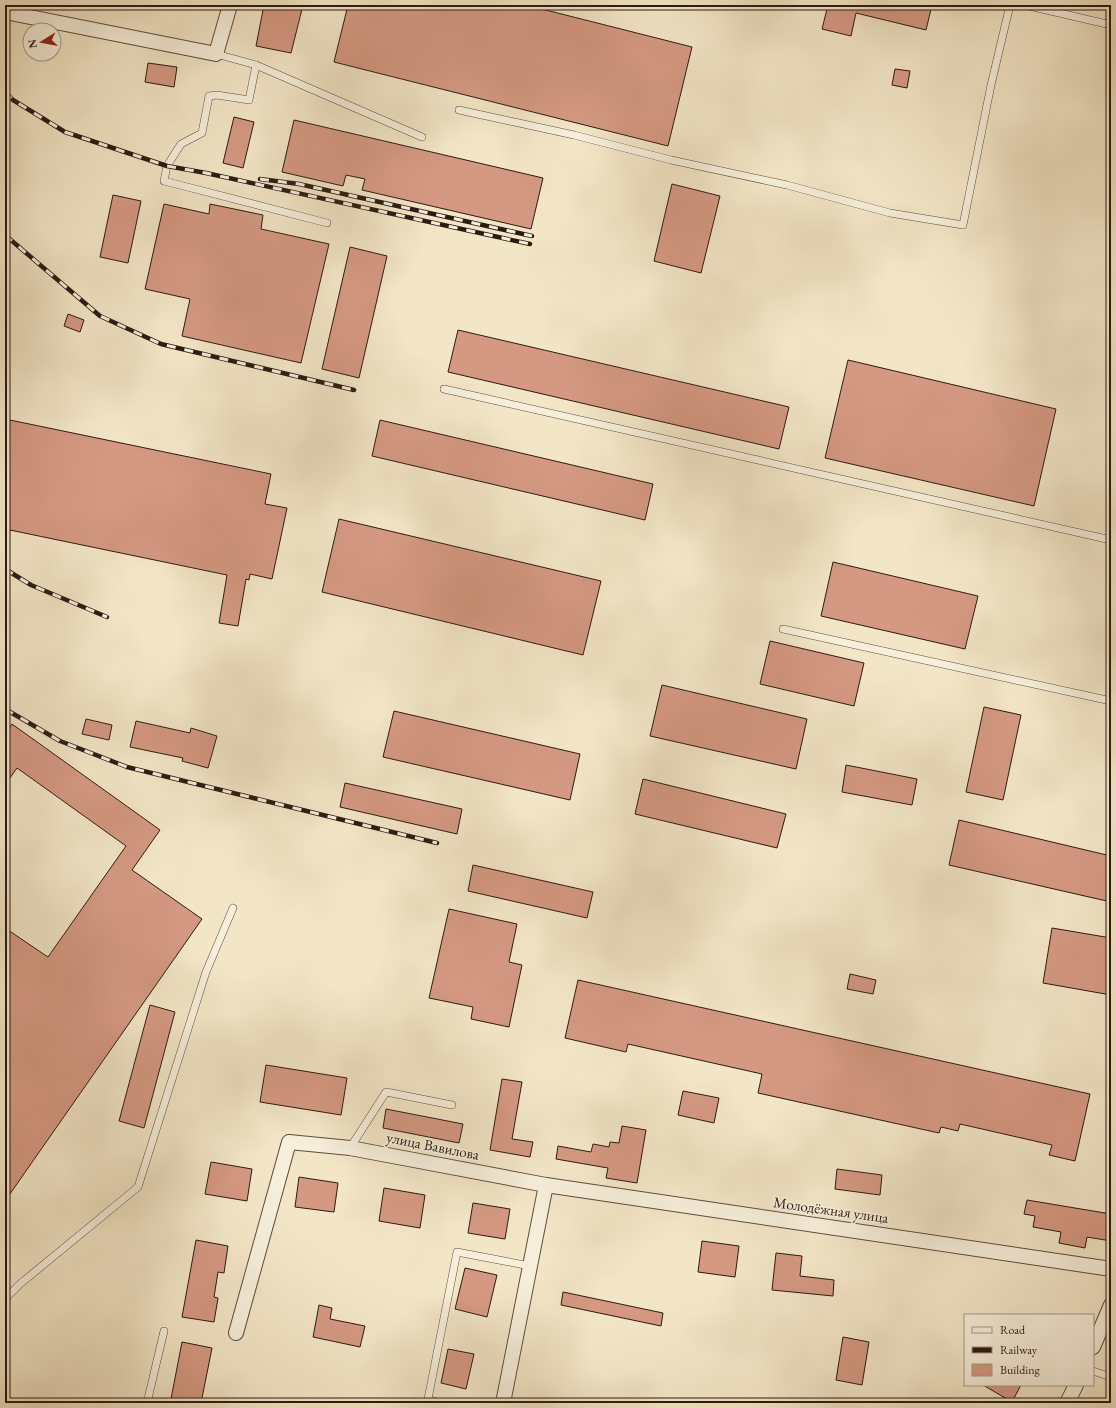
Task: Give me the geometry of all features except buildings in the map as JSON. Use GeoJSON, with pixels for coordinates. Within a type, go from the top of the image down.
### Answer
{"type":"FeatureCollection","features":[{"type":"Feature","properties":{"kind":"street"},"geometry":{"type":"LineString","coordinates":[[5,12],[216,54],[230,5]]}},
{"type":"Feature","properties":{"kind":"street","name":"улица Вавилова"},"geometry":{"type":"LineString","coordinates":[[236,1333],[289,1142],[350,1148],[546,1185]]}},
{"type":"Feature","properties":{"kind":"street"},"geometry":{"type":"LineString","coordinates":[[503,1403],[546,1185]]}},
{"type":"Feature","properties":{"kind":"street","name":"Молодёжная улица"},"geometry":{"type":"LineString","coordinates":[[546,1185],[1111,1269]]}},
{"type":"Feature","properties":{"kind":"street"},"geometry":{"type":"LineString","coordinates":[[1094,1345],[1111,1305]]}},
{"type":"Feature","properties":{"kind":"street"},"geometry":{"type":"LineString","coordinates":[[1067,1403],[1076,1386]]}},
{"type":"Feature","properties":{"kind":"lane"},"geometry":{"type":"LineString","coordinates":[[459,110],[574,135],[672,160],[787,185],[890,213],[963,225],[991,85],[1010,5]]}},
{"type":"Feature","properties":{"kind":"lane"},"geometry":{"type":"LineString","coordinates":[[1025,5],[1111,25]]}},
{"type":"Feature","properties":{"kind":"lane"},"geometry":{"type":"LineString","coordinates":[[216,54],[256,65],[422,137]]}},
{"type":"Feature","properties":{"kind":"lane"},"geometry":{"type":"LineString","coordinates":[[256,65],[249,100],[217,94],[209,96],[202,133],[182,144],[167,166],[164,181],[327,223]]}},
{"type":"Feature","properties":{"kind":"lane"},"geometry":{"type":"LineString","coordinates":[[444,388],[1111,540]]}},
{"type":"Feature","properties":{"kind":"lane"},"geometry":{"type":"LineString","coordinates":[[783,629],[1111,701]]}},
{"type":"Feature","properties":{"kind":"lane"},"geometry":{"type":"LineString","coordinates":[[5,1299],[20,1284],[138,1187],[206,972],[233,908]]}},
{"type":"Feature","properties":{"kind":"lane"},"geometry":{"type":"LineString","coordinates":[[350,1148],[386,1092],[452,1105]]}},
{"type":"Feature","properties":{"kind":"lane"},"geometry":{"type":"LineString","coordinates":[[438,1403],[428,1401],[457,1252],[530,1266]]}},
{"type":"Feature","properties":{"kind":"lane"},"geometry":{"type":"LineString","coordinates":[[147,1403],[164,1331]]}},
{"type":"Feature","properties":{"kind":"lane"},"geometry":{"type":"LineString","coordinates":[[1094,1371],[1111,1377]]}},
{"type":"Feature","properties":{"kind":"railway"},"geometry":{"type":"LineString","coordinates":[[5,92],[13,100],[65,132],[167,166],[206,173],[530,244]]}},
{"type":"Feature","properties":{"kind":"railway"},"geometry":{"type":"LineString","coordinates":[[260,179],[299,184],[532,236]]}},
{"type":"Feature","properties":{"kind":"railway"},"geometry":{"type":"LineString","coordinates":[[5,235],[100,316],[161,344],[354,390]]}},
{"type":"Feature","properties":{"kind":"railway"},"geometry":{"type":"LineString","coordinates":[[5,569],[31,585],[107,617]]}},
{"type":"Feature","properties":{"kind":"railway"},"geometry":{"type":"LineString","coordinates":[[5,709],[60,741],[127,767],[437,843]]}}]}
